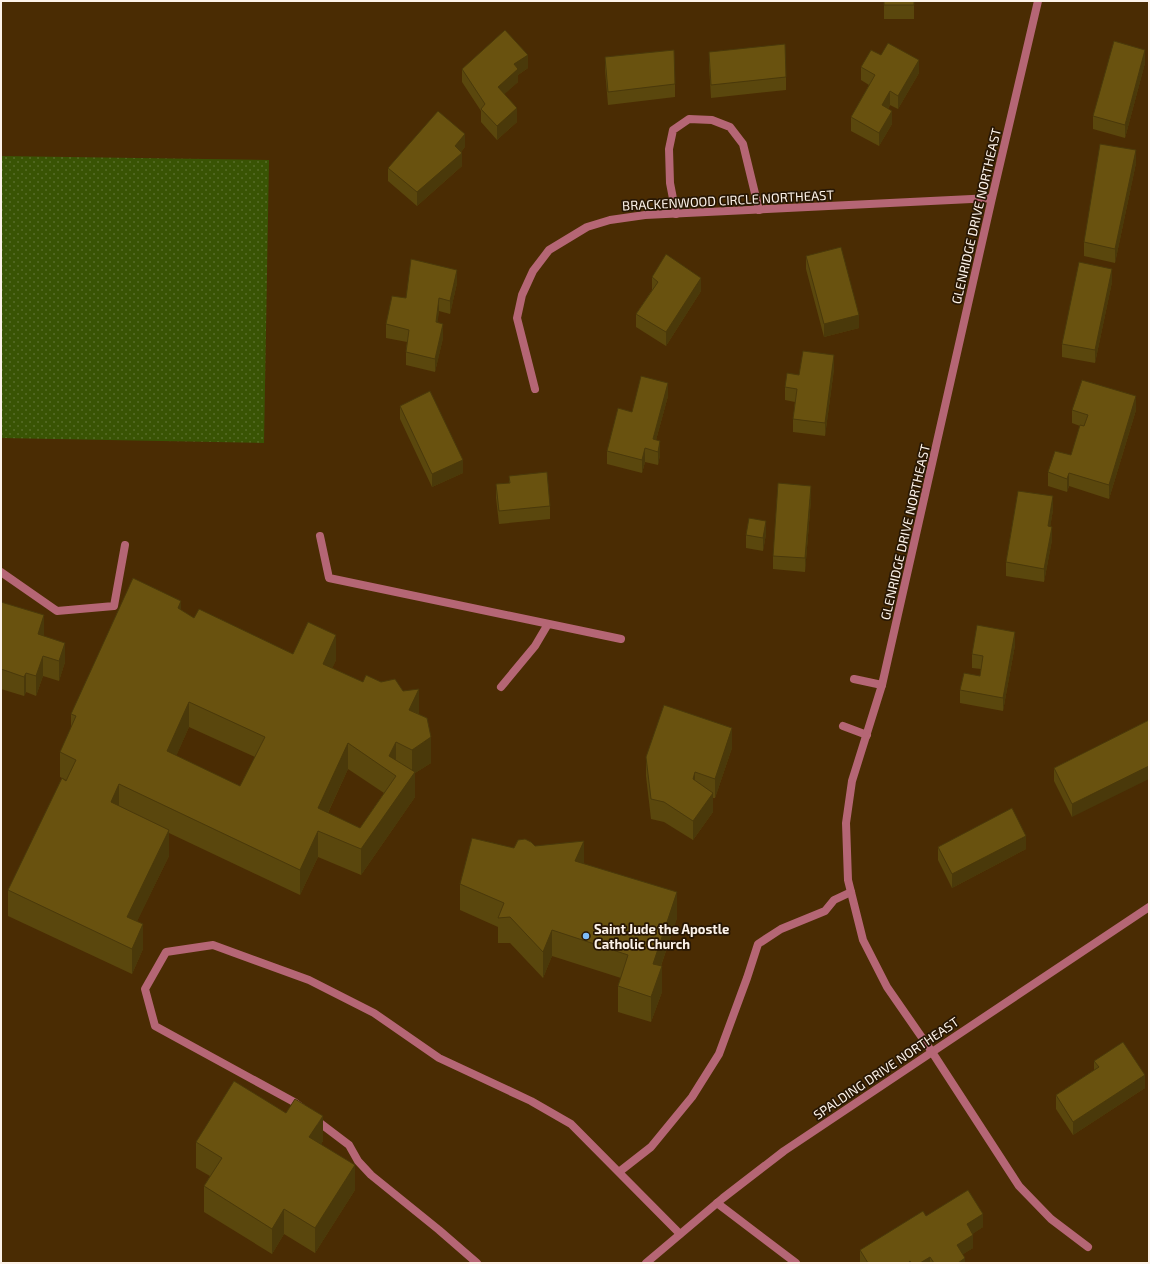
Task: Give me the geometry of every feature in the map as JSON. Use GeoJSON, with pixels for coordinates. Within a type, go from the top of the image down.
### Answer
{"type":"FeatureCollection","features":[{"type":"Feature","properties":{"kind":"street","name":"GLENRIDGE DRIVE NORTHEAST"},"geometry":{"type":"LineString","coordinates":[[1038,1],[882,685],[852,781],[846,823],[848,880],[864,940],[886,987],[932,1052],[1019,1186],[1051,1220],[1088,1247]]}},
{"type":"Feature","properties":{"kind":"street"},"geometry":{"type":"LineString","coordinates":[[676,214],[670,183],[669,149],[673,130],[689,119],[712,120],[730,127],[743,144],[759,210]]}},
{"type":"Feature","properties":{"kind":"street","name":"BRACKENWOOD CIRCLE NORTHEAST"},"geometry":{"type":"LineString","coordinates":[[534,389],[517,318],[522,295],[533,270],[548,250],[587,227],[610,220],[645,215],[992,198]]}},
{"type":"Feature","properties":{"kind":"street"},"geometry":{"type":"LineString","coordinates":[[320,536],[329,578],[621,639]]}},
{"type":"Feature","properties":{"kind":"street"},"geometry":{"type":"LineString","coordinates":[[1,572],[57,611],[114,606],[125,545]]}},
{"type":"Feature","properties":{"kind":"street"},"geometry":{"type":"LineString","coordinates":[[501,687],[535,646],[548,624]]}},
{"type":"Feature","properties":{"kind":"street"},"geometry":{"type":"LineString","coordinates":[[854,679],[882,685]]}},
{"type":"Feature","properties":{"kind":"street"},"geometry":{"type":"LineString","coordinates":[[843,726],[867,735]]}},
{"type":"Feature","properties":{"kind":"street"},"geometry":{"type":"LineString","coordinates":[[619,1172],[651,1147],[692,1097],[719,1054],[758,944],[781,929],[825,911],[834,900],[851,892]]}},
{"type":"Feature","properties":{"kind":"street","name":"SPALDING DRIVE NORTHEAST"},"geometry":{"type":"LineString","coordinates":[[646,1263],[717,1202],[784,1151],[1149,907]]}},
{"type":"Feature","properties":{"kind":"street"},"geometry":{"type":"LineString","coordinates":[[477,1263],[371,1175],[358,1161],[349,1145],[294,1102],[155,1026],[145,989],[166,952],[213,944],[309,980],[374,1013],[438,1058],[531,1102],[571,1124],[680,1234]]}},
{"type":"Feature","properties":{"kind":"street"},"geometry":{"type":"LineString","coordinates":[[717,1202],[796,1263]]}},
{"type":"Feature","properties":{"kind":"green space"},"geometry":{"type":"Polygon","coordinates":[[[1,156],[269,160],[264,443],[1,438],[1,156]]]}},
{"type":"Feature","properties":{"kind":"building"},"geometry":{"type":"Polygon","coordinates":[[[884,1],[914,1],[914,5],[884,5],[884,1]]]}},
{"type":"Feature","properties":{"kind":"building"},"geometry":{"type":"Polygon","coordinates":[[[505,30],[528,55],[514,64],[518,69],[498,87],[517,108],[497,126],[481,109],[485,104],[462,69],[505,30]]]}},
{"type":"Feature","properties":{"kind":"building"},"geometry":{"type":"Polygon","coordinates":[[[1114,41],[1145,50],[1125,125],[1093,116],[1114,41]]]}},
{"type":"Feature","properties":{"kind":"building"},"geometry":{"type":"Polygon","coordinates":[[[888,43],[919,60],[898,96],[890,91],[882,105],[892,111],[879,133],[851,117],[875,75],[861,67],[871,50],[881,55],[888,43]]]}},
{"type":"Feature","properties":{"kind":"building"},"geometry":{"type":"Polygon","coordinates":[[[785,44],[786,77],[711,85],[709,52],[785,44]]]}},
{"type":"Feature","properties":{"kind":"building"},"geometry":{"type":"Polygon","coordinates":[[[674,50],[675,84],[608,92],[605,57],[674,50]]]}},
{"type":"Feature","properties":{"kind":"building"},"geometry":{"type":"Polygon","coordinates":[[[438,111],[465,134],[455,146],[462,153],[417,192],[388,168],[438,111]]]}},
{"type":"Feature","properties":{"kind":"building"},"geometry":{"type":"Polygon","coordinates":[[[1100,144],[1136,150],[1115,249],[1084,242],[1100,144]]]}},
{"type":"Feature","properties":{"kind":"building"},"geometry":{"type":"Polygon","coordinates":[[[841,247],[859,315],[824,324],[806,256],[841,247]]]}},
{"type":"Feature","properties":{"kind":"building"},"geometry":{"type":"Polygon","coordinates":[[[666,254],[701,278],[666,332],[636,314],[658,282],[652,277],[666,254]]]}},
{"type":"Feature","properties":{"kind":"building"},"geometry":{"type":"Polygon","coordinates":[[[411,259],[457,270],[450,301],[439,298],[436,322],[443,324],[435,359],[406,352],[409,330],[386,324],[392,296],[406,298],[411,259]]]}},
{"type":"Feature","properties":{"kind":"building"},"geometry":{"type":"Polygon","coordinates":[[[1079,262],[1112,269],[1095,350],[1062,344],[1079,262]]]}},
{"type":"Feature","properties":{"kind":"building"},"geometry":{"type":"Polygon","coordinates":[[[803,351],[834,355],[825,423],[793,419],[797,389],[785,387],[787,373],[799,375],[803,351]]]}},
{"type":"Feature","properties":{"kind":"building"},"geometry":{"type":"Polygon","coordinates":[[[641,376],[668,383],[653,439],[660,441],[658,452],[645,448],[642,460],[607,451],[618,408],[632,412],[641,376]]]}},
{"type":"Feature","properties":{"kind":"building"},"geometry":{"type":"Polygon","coordinates":[[[1082,380],[1136,396],[1109,485],[1069,473],[1067,479],[1048,472],[1055,451],[1071,455],[1080,425],[1084,426],[1088,415],[1072,410],[1082,380]]]}},
{"type":"Feature","properties":{"kind":"building"},"geometry":{"type":"Polygon","coordinates":[[[430,391],[463,460],[432,474],[400,406],[430,391]]]}},
{"type":"Feature","properties":{"kind":"building"},"geometry":{"type":"Polygon","coordinates":[[[547,472],[550,506],[499,511],[496,484],[510,483],[509,476],[547,472]]]}},
{"type":"Feature","properties":{"kind":"building"},"geometry":{"type":"Polygon","coordinates":[[[778,483],[811,486],[805,558],[773,556],[778,483]]]}},
{"type":"Feature","properties":{"kind":"building"},"geometry":{"type":"Polygon","coordinates":[[[1018,491],[1053,496],[1048,526],[1052,527],[1044,569],[1006,562],[1018,491]]]}},
{"type":"Feature","properties":{"kind":"building"},"geometry":{"type":"Polygon","coordinates":[[[749,518],[766,521],[763,538],[746,535],[749,518]]]}},
{"type":"Feature","properties":{"kind":"building"},"geometry":{"type":"Polygon","coordinates":[[[133,578],[181,601],[178,608],[194,618],[199,609],[293,654],[308,622],[336,635],[323,664],[363,682],[366,675],[381,682],[395,679],[403,691],[419,689],[409,710],[427,718],[431,737],[412,750],[396,742],[389,756],[415,772],[361,849],[318,831],[300,870],[119,784],[111,802],[169,830],[127,917],[143,924],[132,949],[8,890],[62,778],[66,781],[76,760],[60,752],[76,716],[71,714],[133,578]],[[189,702],[167,751],[240,786],[265,737],[189,702]],[[348,743],[318,808],[360,828],[396,776],[348,743]]]}},
{"type":"Feature","properties":{"kind":"building"},"geometry":{"type":"Polygon","coordinates":[[[1,602],[44,615],[38,634],[65,643],[59,661],[43,656],[36,676],[26,673],[24,677],[1,669],[1,602]]]}},
{"type":"Feature","properties":{"kind":"building"},"geometry":{"type":"Polygon","coordinates":[[[977,625],[1015,632],[1003,698],[960,690],[964,673],[980,676],[983,656],[972,654],[977,625]]]}},
{"type":"Feature","properties":{"kind":"building"},"geometry":{"type":"Polygon","coordinates":[[[664,705],[732,728],[715,779],[695,772],[693,779],[713,793],[693,821],[664,802],[651,799],[646,757],[664,705]]]}},
{"type":"Feature","properties":{"kind":"building"},"geometry":{"type":"Polygon","coordinates":[[[1149,720],[1149,766],[1072,804],[1054,768],[1149,720]]]}},
{"type":"Feature","properties":{"kind":"building"},"geometry":{"type":"Polygon","coordinates":[[[1012,808],[1026,836],[952,874],[938,847],[1012,808]]]}},
{"type":"Feature","properties":{"kind":"building","name":"Saint Jude the Apostle Catholic Church"},"geometry":{"type":"Polygon","coordinates":[[[472,838],[514,848],[518,840],[525,839],[535,846],[584,841],[575,861],[677,892],[653,964],[662,966],[651,997],[618,986],[628,955],[552,930],[543,952],[510,917],[498,918],[504,903],[460,884],[472,838]]]}},
{"type":"Feature","properties":{"kind":"building"},"geometry":{"type":"Polygon","coordinates":[[[1123,1042],[1145,1075],[1073,1122],[1056,1095],[1099,1067],[1094,1061],[1123,1042]]]}},
{"type":"Feature","properties":{"kind":"building"},"geometry":{"type":"Polygon","coordinates":[[[234,1081],[286,1113],[295,1099],[323,1116],[309,1137],[355,1165],[315,1228],[284,1209],[272,1229],[204,1186],[222,1158],[196,1142],[234,1081]]]}},
{"type":"Feature","properties":{"kind":"building"},"geometry":{"type":"Polygon","coordinates":[[[968,1190],[983,1214],[967,1224],[973,1235],[957,1245],[965,1258],[958,1263],[934,1263],[930,1257],[920,1263],[911,1263],[910,1261],[908,1263],[868,1263],[860,1250],[923,1211],[926,1216],[968,1190]]]}},
{"type":"Feature","properties":{"kind":"place","name":"Saint Jude the Apostle Catholic Church"},"geometry":{"type":"Point","coordinates":[586,936]}}]}
